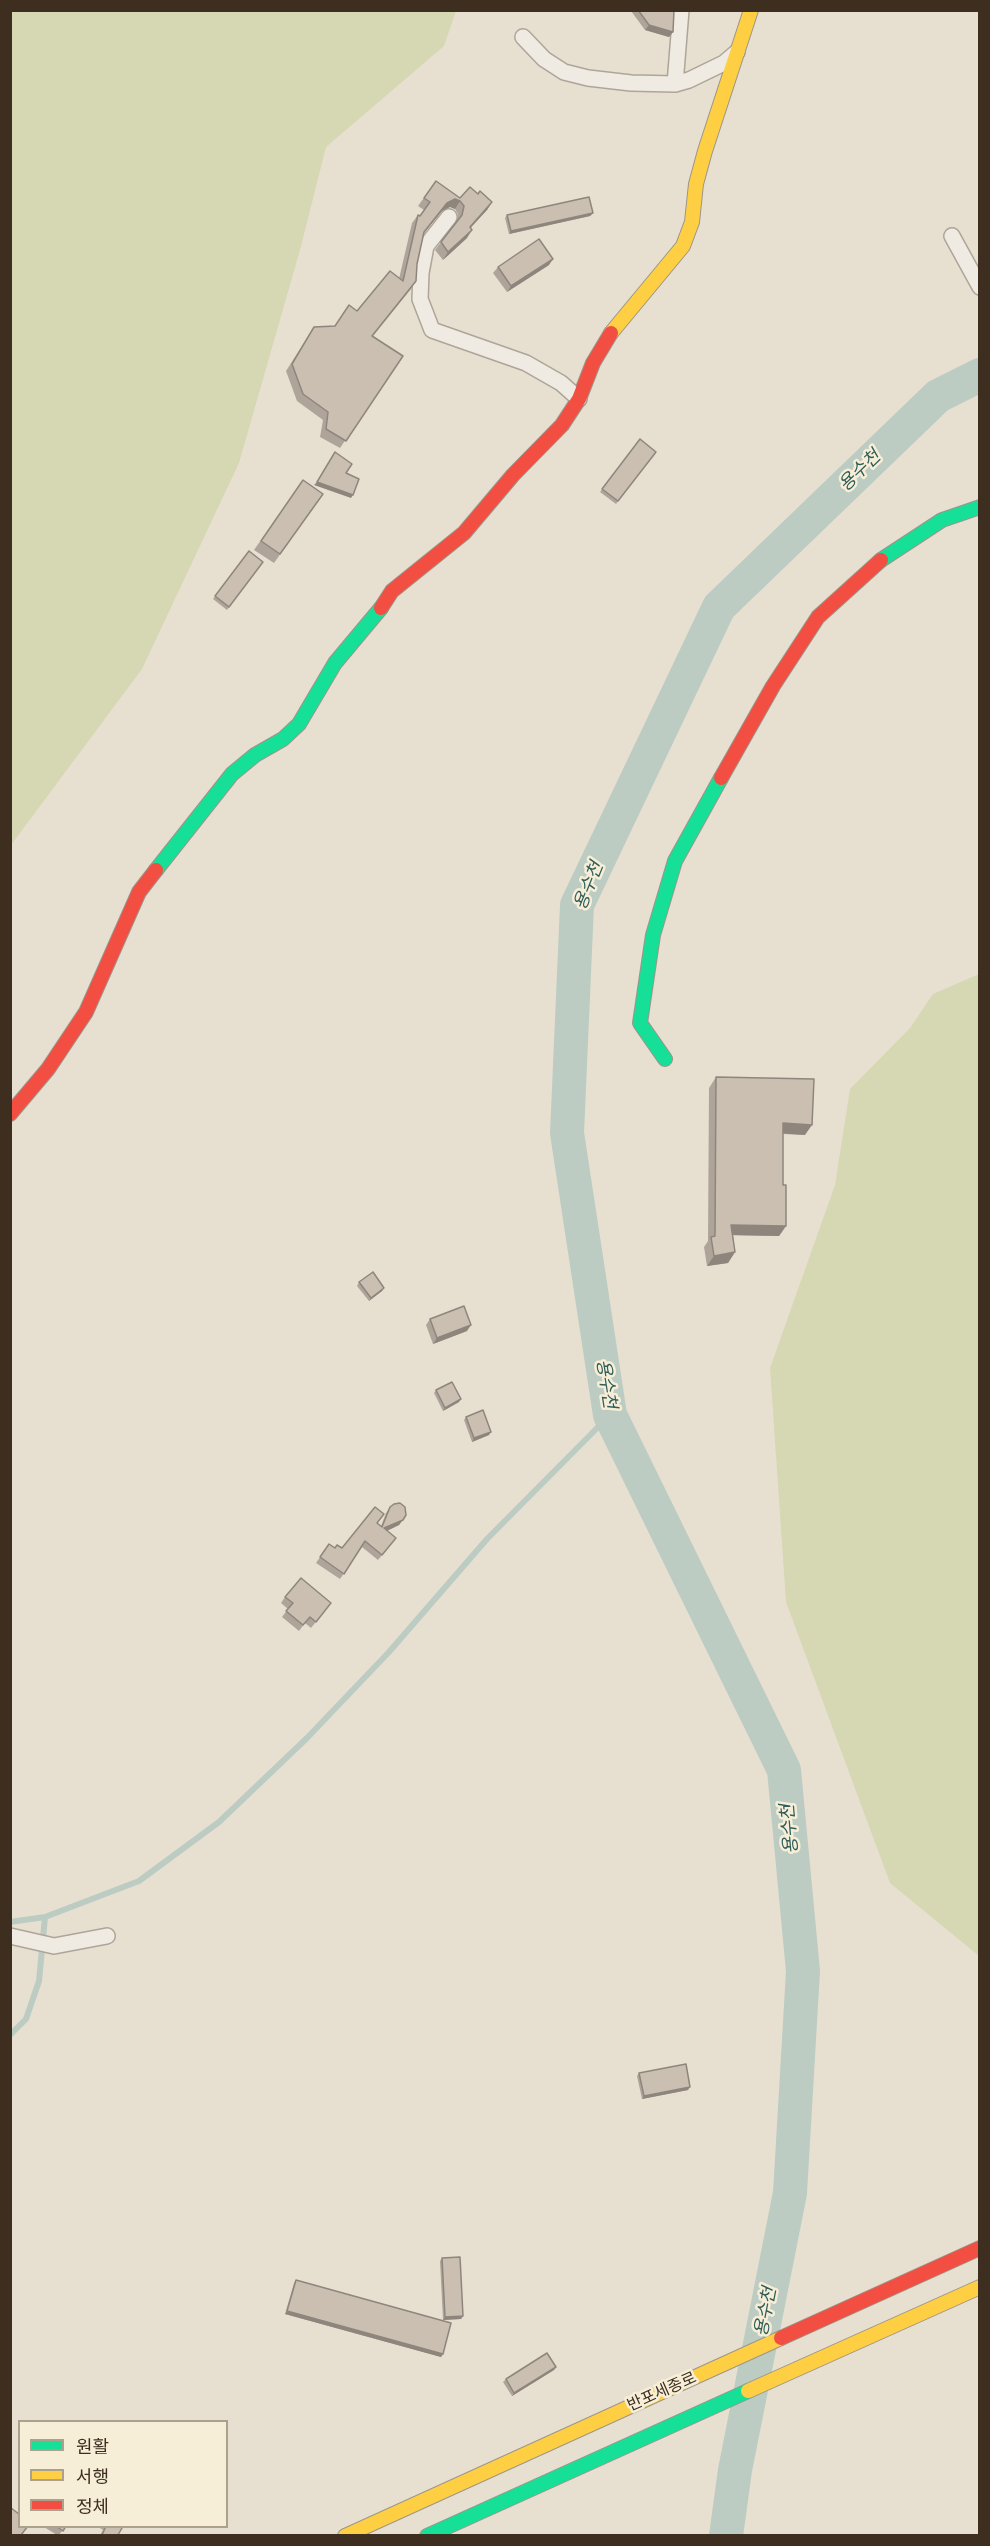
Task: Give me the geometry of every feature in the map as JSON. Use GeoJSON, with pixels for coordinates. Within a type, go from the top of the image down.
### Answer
{"type":"FeatureCollection","features":[{"type":"Feature","properties":{"kind":"main road"},"geometry":{"type":"LineString","coordinates":[[10,1114],[48,1069],[86,1012],[139,892],[159,866],[232,774],[255,755],[283,739],[299,723],[335,663],[375,617],[392,591],[464,533],[513,475],[562,425],[579,399],[593,363],[616,324],[683,246],[692,222],[696,184],[705,151],[740,50],[751,10]]}},
{"type":"Feature","properties":{"kind":"main road"},"geometry":{"type":"LineString","coordinates":[[665,1059],[640,1023],[653,935],[675,861],[772,686],[818,617],[889,553],[942,520],[980,507]]}},
{"type":"Feature","properties":{"kind":"main road","name":"반포세종로"},"geometry":{"type":"LineString","coordinates":[[345,2535],[980,2248]]}},
{"type":"Feature","properties":{"kind":"main road","name":"반포세종로"},"geometry":{"type":"LineString","coordinates":[[427,2535],[980,2287]]}},
{"type":"Feature","properties":{"kind":"street"},"geometry":{"type":"LineString","coordinates":[[675,84],[681,10]]}},
{"type":"Feature","properties":{"kind":"street"},"geometry":{"type":"LineString","coordinates":[[523,37],[544,59],[564,72],[588,78],[631,83],[675,84],[689,80],[724,63],[740,50]]}},
{"type":"Feature","properties":{"kind":"street"},"geometry":{"type":"LineString","coordinates":[[449,217],[426,246],[421,273],[420,298],[432,330],[526,363],[561,383],[579,399]]}},
{"type":"Feature","properties":{"kind":"street"},"geometry":{"type":"LineString","coordinates":[[952,236],[980,287]]}},
{"type":"Feature","properties":{"kind":"street"},"geometry":{"type":"LineString","coordinates":[[10,1936],[54,1946],[107,1936]]}},
{"type":"Feature","properties":{"kind":"green space"},"geometry":{"type":"Polygon","coordinates":[[[11,10],[456,11],[444,46],[326,147],[300,250],[239,463],[142,669],[11,845],[11,10]]]}},
{"type":"Feature","properties":{"kind":"green space"},"geometry":{"type":"Polygon","coordinates":[[[979,974],[979,1956],[890,1883],[786,1602],[770,1368],[835,1185],[850,1089],[910,1028],[933,994],[979,974]]]}},
{"type":"Feature","properties":{"kind":"building"},"geometry":{"type":"Polygon","coordinates":[[[638,10],[674,10],[673,32],[649,25],[638,10]]]}},
{"type":"Feature","properties":{"kind":"building"},"geometry":{"type":"Polygon","coordinates":[[[436,181],[460,198],[470,187],[478,194],[480,191],[492,202],[470,227],[472,230],[448,252],[441,242],[462,215],[464,206],[460,201],[455,199],[447,203],[424,232],[416,281],[372,336],[403,356],[346,441],[326,429],[328,412],[303,394],[292,364],[314,327],[335,326],[349,305],[357,311],[390,271],[403,281],[418,215],[420,216],[430,202],[424,198],[436,181]]]}},
{"type":"Feature","properties":{"kind":"building"},"geometry":{"type":"Polygon","coordinates":[[[589,197],[593,213],[511,231],[507,215],[589,197]]]}},
{"type":"Feature","properties":{"kind":"building"},"geometry":{"type":"Polygon","coordinates":[[[539,239],[553,259],[511,286],[498,267],[539,239]]]}},
{"type":"Feature","properties":{"kind":"building"},"geometry":{"type":"Polygon","coordinates":[[[640,439],[656,452],[618,501],[602,489],[640,439]]]}},
{"type":"Feature","properties":{"kind":"building"},"geometry":{"type":"Polygon","coordinates":[[[335,452],[352,464],[346,473],[359,479],[353,495],[317,482],[335,452]]]}},
{"type":"Feature","properties":{"kind":"building"},"geometry":{"type":"Polygon","coordinates":[[[303,480],[323,494],[280,554],[261,541],[303,480]]]}},
{"type":"Feature","properties":{"kind":"building"},"geometry":{"type":"Polygon","coordinates":[[[249,551],[263,562],[229,607],[215,596],[249,551]]]}},
{"type":"Feature","properties":{"kind":"building"},"geometry":{"type":"Polygon","coordinates":[[[716,1077],[814,1079],[812,1125],[783,1123],[783,1185],[786,1185],[786,1226],[731,1225],[735,1252],[714,1256],[711,1237],[715,1236],[716,1077]]]}},
{"type":"Feature","properties":{"kind":"building"},"geometry":{"type":"Polygon","coordinates":[[[373,1272],[384,1288],[371,1298],[359,1282],[373,1272]]]}},
{"type":"Feature","properties":{"kind":"building"},"geometry":{"type":"Polygon","coordinates":[[[464,1306],[471,1325],[437,1338],[430,1319],[464,1306]]]}},
{"type":"Feature","properties":{"kind":"building"},"geometry":{"type":"Polygon","coordinates":[[[452,1382],[461,1399],[445,1408],[436,1390],[452,1382]]]}},
{"type":"Feature","properties":{"kind":"building"},"geometry":{"type":"Polygon","coordinates":[[[483,1410],[491,1432],[474,1438],[466,1417],[483,1410]]]}},
{"type":"Feature","properties":{"kind":"building"},"geometry":{"type":"Polygon","coordinates":[[[400,1503],[405,1507],[406,1515],[403,1520],[384,1528],[396,1538],[382,1555],[365,1541],[344,1574],[320,1557],[329,1544],[335,1548],[337,1545],[342,1548],[375,1507],[384,1514],[377,1523],[382,1527],[390,1507],[400,1503]]]}},
{"type":"Feature","properties":{"kind":"building"},"geometry":{"type":"Polygon","coordinates":[[[301,1578],[331,1603],[316,1622],[310,1617],[303,1625],[286,1611],[293,1603],[285,1597],[301,1578]]]}},
{"type":"Feature","properties":{"kind":"building"},"geometry":{"type":"Polygon","coordinates":[[[686,2064],[690,2087],[644,2096],[639,2073],[686,2064]]]}},
{"type":"Feature","properties":{"kind":"building"},"geometry":{"type":"Polygon","coordinates":[[[460,2257],[463,2316],[445,2317],[442,2258],[460,2257]]]}},
{"type":"Feature","properties":{"kind":"building"},"geometry":{"type":"Polygon","coordinates":[[[296,2280],[451,2323],[443,2354],[287,2311],[296,2280]]]}},
{"type":"Feature","properties":{"kind":"building"},"geometry":{"type":"Polygon","coordinates":[[[547,2353],[556,2367],[514,2393],[506,2379],[547,2353]]]}},
{"type":"Feature","properties":{"kind":"building"},"geometry":{"type":"Polygon","coordinates":[[[10,2507],[18,2513],[18,2528],[26,2528],[21,2535],[10,2535],[10,2507]]]}},
{"type":"Feature","properties":{"kind":"building"},"geometry":{"type":"Polygon","coordinates":[[[105,2528],[122,2528],[118,2535],[102,2535],[105,2528]]]}},
{"type":"Feature","properties":{"kind":"waterway","name":"용수천"},"geometry":{"type":"LineString","coordinates":[[726,2536],[735,2470],[790,2193],[803,1971],[784,1770],[610,1415],[567,1133],[577,905],[719,607],[938,396],[980,375]]}},
{"type":"Feature","properties":{"kind":"waterway"},"geometry":{"type":"LineString","coordinates":[[10,2035],[26,2019],[39,1981],[45,1917],[139,1881],[219,1822],[307,1738],[389,1652],[487,1539],[610,1415]]}},
{"type":"Feature","properties":{"kind":"waterway"},"geometry":{"type":"LineString","coordinates":[[10,1922],[45,1917]]}},
{"type":"Feature","properties":{"kind":"traffic: fast"},"geometry":{"type":"LineString","coordinates":[[881,560],[942,520],[980,507]]}},
{"type":"Feature","properties":{"kind":"traffic: fast"},"geometry":{"type":"LineString","coordinates":[[156,870],[232,774],[255,755],[283,739],[299,724],[335,663],[381,608]]}},
{"type":"Feature","properties":{"kind":"traffic: fast"},"geometry":{"type":"LineString","coordinates":[[665,1059],[640,1023],[653,935],[675,861],[721,778]]}},
{"type":"Feature","properties":{"kind":"traffic: fast"},"geometry":{"type":"LineString","coordinates":[[427,2536],[748,2391]]}},
{"type":"Feature","properties":{"kind":"traffic: slow"},"geometry":{"type":"LineString","coordinates":[[611,333],[683,246],[692,222],[696,184],[705,151],[751,10]]}},
{"type":"Feature","properties":{"kind":"traffic: slow"},"geometry":{"type":"LineString","coordinates":[[748,2391],[980,2287]]}},
{"type":"Feature","properties":{"kind":"traffic: slow"},"geometry":{"type":"LineString","coordinates":[[345,2536],[781,2338]]}},
{"type":"Feature","properties":{"kind":"traffic: jam"},"geometry":{"type":"LineString","coordinates":[[381,608],[392,591],[464,533],[513,475],[562,425],[579,399],[593,363],[611,333]]}},
{"type":"Feature","properties":{"kind":"traffic: jam"},"geometry":{"type":"LineString","coordinates":[[721,778],[773,686],[818,617],[881,560]]}},
{"type":"Feature","properties":{"kind":"traffic: jam"},"geometry":{"type":"LineString","coordinates":[[10,1114],[48,1069],[86,1012],[139,892],[156,870]]}},
{"type":"Feature","properties":{"kind":"traffic: jam"},"geometry":{"type":"LineString","coordinates":[[781,2338],[980,2248]]}}]}
